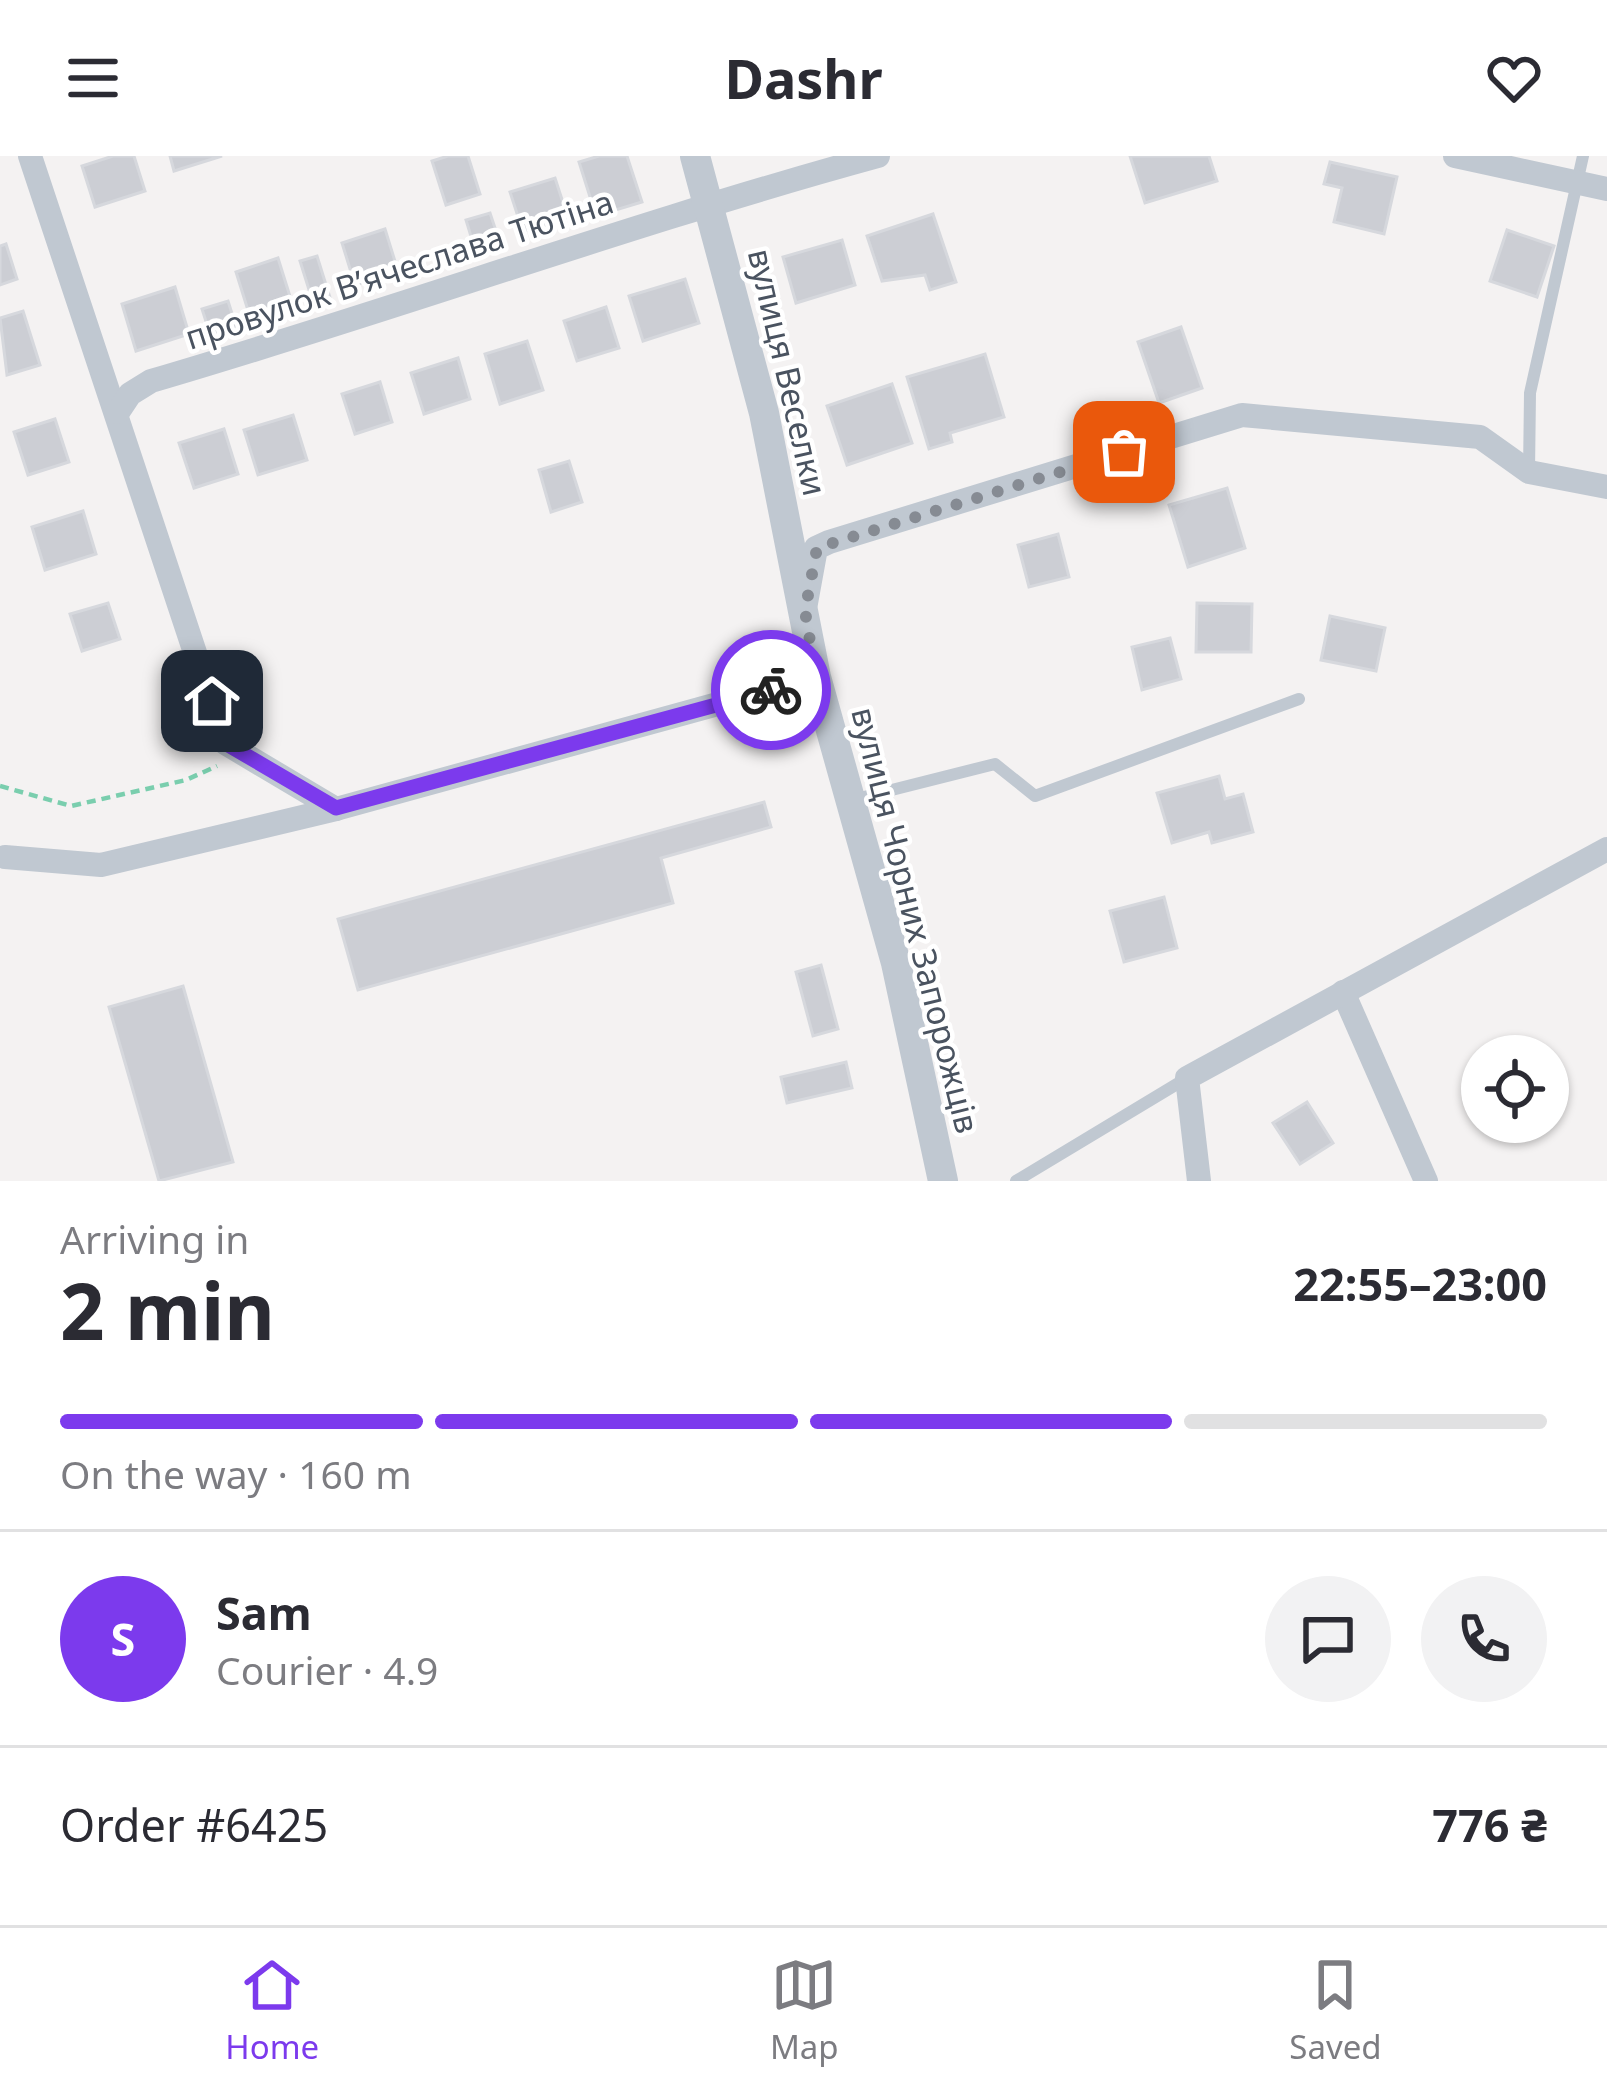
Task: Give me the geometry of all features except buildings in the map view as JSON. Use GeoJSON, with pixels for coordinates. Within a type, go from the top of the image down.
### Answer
{"type":"FeatureCollection","features":[{"type":"Feature","properties":{"kind":"street"},"geometry":{"type":"LineString","coordinates":[[30,156],[225,743],[336,808]]}},
{"type":"Feature","properties":{"kind":"street","name":"вулиця Веселки"},"geometry":{"type":"LineString","coordinates":[[695,156],[764,413],[816,677]]}},
{"type":"Feature","properties":{"kind":"street","name":"провулок Вʼячеслава Тютіна"},"geometry":{"type":"LineString","coordinates":[[118,412],[130,394],[151,381],[322,332],[710,204],[878,156]]}},
{"type":"Feature","properties":{"kind":"street"},"geometry":{"type":"LineString","coordinates":[[1455,156],[1607,189]]}},
{"type":"Feature","properties":{"kind":"street"},"geometry":{"type":"LineString","coordinates":[[805,611],[812,562],[817,548],[829,542],[1242,415],[1480,437],[1529,472],[1607,487]]}},
{"type":"Feature","properties":{"kind":"street"},"geometry":{"type":"LineString","coordinates":[[5,857],[101,865],[336,808],[816,677]]}},
{"type":"Feature","properties":{"kind":"street","name":"вулиця Чорних Запорожців"},"geometry":{"type":"LineString","coordinates":[[816,677],[896,963],[943,1181]]}},
{"type":"Feature","properties":{"kind":"street"},"geometry":{"type":"LineString","coordinates":[[1199,1181],[1187,1078],[1607,849]]}},
{"type":"Feature","properties":{"kind":"street"},"geometry":{"type":"LineString","coordinates":[[1343,992],[1426,1181]]}},
{"type":"Feature","properties":{"kind":"lane"},"geometry":{"type":"LineString","coordinates":[[1529,472],[1530,394],[1583,156]]}},
{"type":"Feature","properties":{"kind":"lane"},"geometry":{"type":"LineString","coordinates":[[850,800],[995,764],[1035,796],[1299,700]]}},
{"type":"Feature","properties":{"kind":"lane"},"geometry":{"type":"LineString","coordinates":[[1016,1181],[1187,1078]]}},
{"type":"Feature","properties":{"kind":"path"},"geometry":{"type":"LineString","coordinates":[[0,786],[71,806],[186,779],[245,754]]}},
{"type":"Feature","properties":{"kind":"way so far"},"geometry":{"type":"LineString","coordinates":[[771,690],[816,677],[805,611],[817,548],[1124,452]]}},
{"type":"Feature","properties":{"kind":"route"},"geometry":{"type":"LineString","coordinates":[[212,701],[225,743],[336,808],[771,690]]}}]}
